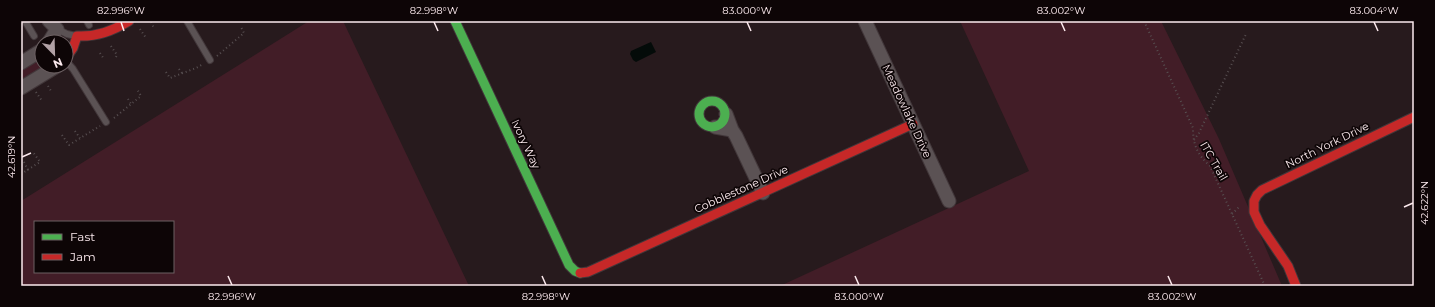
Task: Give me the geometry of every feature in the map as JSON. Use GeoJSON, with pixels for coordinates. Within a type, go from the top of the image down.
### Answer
{"type":"FeatureCollection","features":[{"type":"Feature","properties":{"kind":"street"},"geometry":{"type":"LineString","coordinates":[[74,45],[77,36],[89,37],[106,34],[129,21]]}},
{"type":"Feature","properties":{"kind":"street","name":"Ivory Way"},"geometry":{"type":"LineString","coordinates":[[455,21],[569,265],[579,273]]}},
{"type":"Feature","properties":{"kind":"street","name":"Meadowlake Drive"},"geometry":{"type":"LineString","coordinates":[[865,21],[949,201]]}},
{"type":"Feature","properties":{"kind":"street"},"geometry":{"type":"LineString","coordinates":[[21,63],[34,55]]}},
{"type":"Feature","properties":{"kind":"street"},"geometry":{"type":"LineString","coordinates":[[21,88],[44,74]]}},
{"type":"Feature","properties":{"kind":"street"},"geometry":{"type":"LineString","coordinates":[[732,130],[706,126],[700,119],[699,111],[704,104],[711,100],[720,103],[723,106],[732,130],[763,193]]}},
{"type":"Feature","properties":{"kind":"street"},"geometry":{"type":"LineString","coordinates":[[715,127],[723,122],[726,114]]}},
{"type":"Feature","properties":{"kind":"street","name":"North York Drive"},"geometry":{"type":"LineString","coordinates":[[1296,286],[1288,265],[1263,228],[1255,213],[1253,207],[1254,200],[1262,190],[1414,117]]}},
{"type":"Feature","properties":{"kind":"street","name":"Cobblestone Drive"},"geometry":{"type":"LineString","coordinates":[[579,273],[588,272],[913,124]]}},
{"type":"Feature","properties":{"kind":"lane"},"geometry":{"type":"LineString","coordinates":[[25,21],[34,36]]}},
{"type":"Feature","properties":{"kind":"lane"},"geometry":{"type":"LineString","coordinates":[[187,21],[210,60]]}},
{"type":"Feature","properties":{"kind":"lane"},"geometry":{"type":"LineString","coordinates":[[53,25],[67,34],[77,36]]}},
{"type":"Feature","properties":{"kind":"lane"},"geometry":{"type":"LineString","coordinates":[[74,71],[106,122]]}},
{"type":"Feature","properties":{"kind":"path","name":"ITC Trail"},"geometry":{"type":"LineString","coordinates":[[1144,21],[1193,128],[1193,141],[1201,158],[1210,166],[1265,286]]}},
{"type":"Feature","properties":{"kind":"path"},"geometry":{"type":"LineString","coordinates":[[151,22],[154,28]]}},
{"type":"Feature","properties":{"kind":"path"},"geometry":{"type":"LineString","coordinates":[[166,71],[170,78],[196,68],[210,60],[244,33],[241,27]]}},
{"type":"Feature","properties":{"kind":"path"},"geometry":{"type":"LineString","coordinates":[[140,29],[146,39]]}},
{"type":"Feature","properties":{"kind":"path"},"geometry":{"type":"LineString","coordinates":[[1193,141],[1199,133],[1246,34]]}},
{"type":"Feature","properties":{"kind":"path"},"geometry":{"type":"LineString","coordinates":[[232,37],[234,42]]}},
{"type":"Feature","properties":{"kind":"path"},"geometry":{"type":"LineString","coordinates":[[111,46],[117,56]]}},
{"type":"Feature","properties":{"kind":"path"},"geometry":{"type":"LineString","coordinates":[[100,53],[104,59]]}},
{"type":"Feature","properties":{"kind":"path"},"geometry":{"type":"LineString","coordinates":[[179,68],[182,73]]}},
{"type":"Feature","properties":{"kind":"path"},"geometry":{"type":"LineString","coordinates":[[48,86],[51,91]]}},
{"type":"Feature","properties":{"kind":"path"},"geometry":{"type":"LineString","coordinates":[[62,134],[69,145],[106,122],[141,96],[136,89]]}},
{"type":"Feature","properties":{"kind":"path"},"geometry":{"type":"LineString","coordinates":[[36,92],[42,102]]}},
{"type":"Feature","properties":{"kind":"path"},"geometry":{"type":"LineString","coordinates":[[128,100],[131,104]]}},
{"type":"Feature","properties":{"kind":"path"},"geometry":{"type":"LineString","coordinates":[[75,131],[80,138]]}},
{"type":"Feature","properties":{"kind":"path"},"geometry":{"type":"LineString","coordinates":[[21,174],[40,162],[33,151]]}},
{"type":"Feature","properties":{"kind":"path"},"geometry":{"type":"LineString","coordinates":[[24,162],[28,170]]}},
{"type":"Feature","properties":{"kind":"path"},"geometry":{"type":"LineString","coordinates":[[1232,214],[1239,207]]}},
{"type":"Feature","properties":{"kind":"shaded area"},"geometry":{"type":"Polygon","coordinates":[[[309,21],[343,21],[469,286],[21,286],[21,201],[309,21]]]}},
{"type":"Feature","properties":{"kind":"shaded area"},"geometry":{"type":"Polygon","coordinates":[[[960,21],[1161,21],[1219,139],[1282,286],[780,286],[1029,171],[960,21]]]}},
{"type":"Feature","properties":{"kind":"shaded area"},"geometry":{"type":"Polygon","coordinates":[[[651,42],[656,52],[636,62],[633,60],[630,54],[631,51],[651,42]]]}},
{"type":"Feature","properties":{"kind":"shaded area"},"geometry":{"type":"Polygon","coordinates":[[[34,60],[34,74],[21,82],[21,68],[34,60]]]}},
{"type":"Feature","properties":{"kind":"traffic: fast"},"geometry":{"type":"LineString","coordinates":[[455,21],[569,265],[575,271],[580,273]]}},
{"type":"Feature","properties":{"kind":"traffic: fast"},"geometry":{"type":"LineString","coordinates":[[712,101],[721,105],[725,114],[721,123],[712,127],[703,123],[699,114],[703,105],[712,101]]}},
{"type":"Feature","properties":{"kind":"traffic: jam"},"geometry":{"type":"LineString","coordinates":[[74,45],[77,36],[104,33],[129,21]]}},
{"type":"Feature","properties":{"kind":"traffic: jam"},"geometry":{"type":"LineString","coordinates":[[1296,286],[1288,266],[1260,225],[1254,212],[1254,201],[1257,195],[1262,190],[1414,117]]}},
{"type":"Feature","properties":{"kind":"traffic: jam"},"geometry":{"type":"LineString","coordinates":[[580,273],[588,272],[913,124]]}}]}
